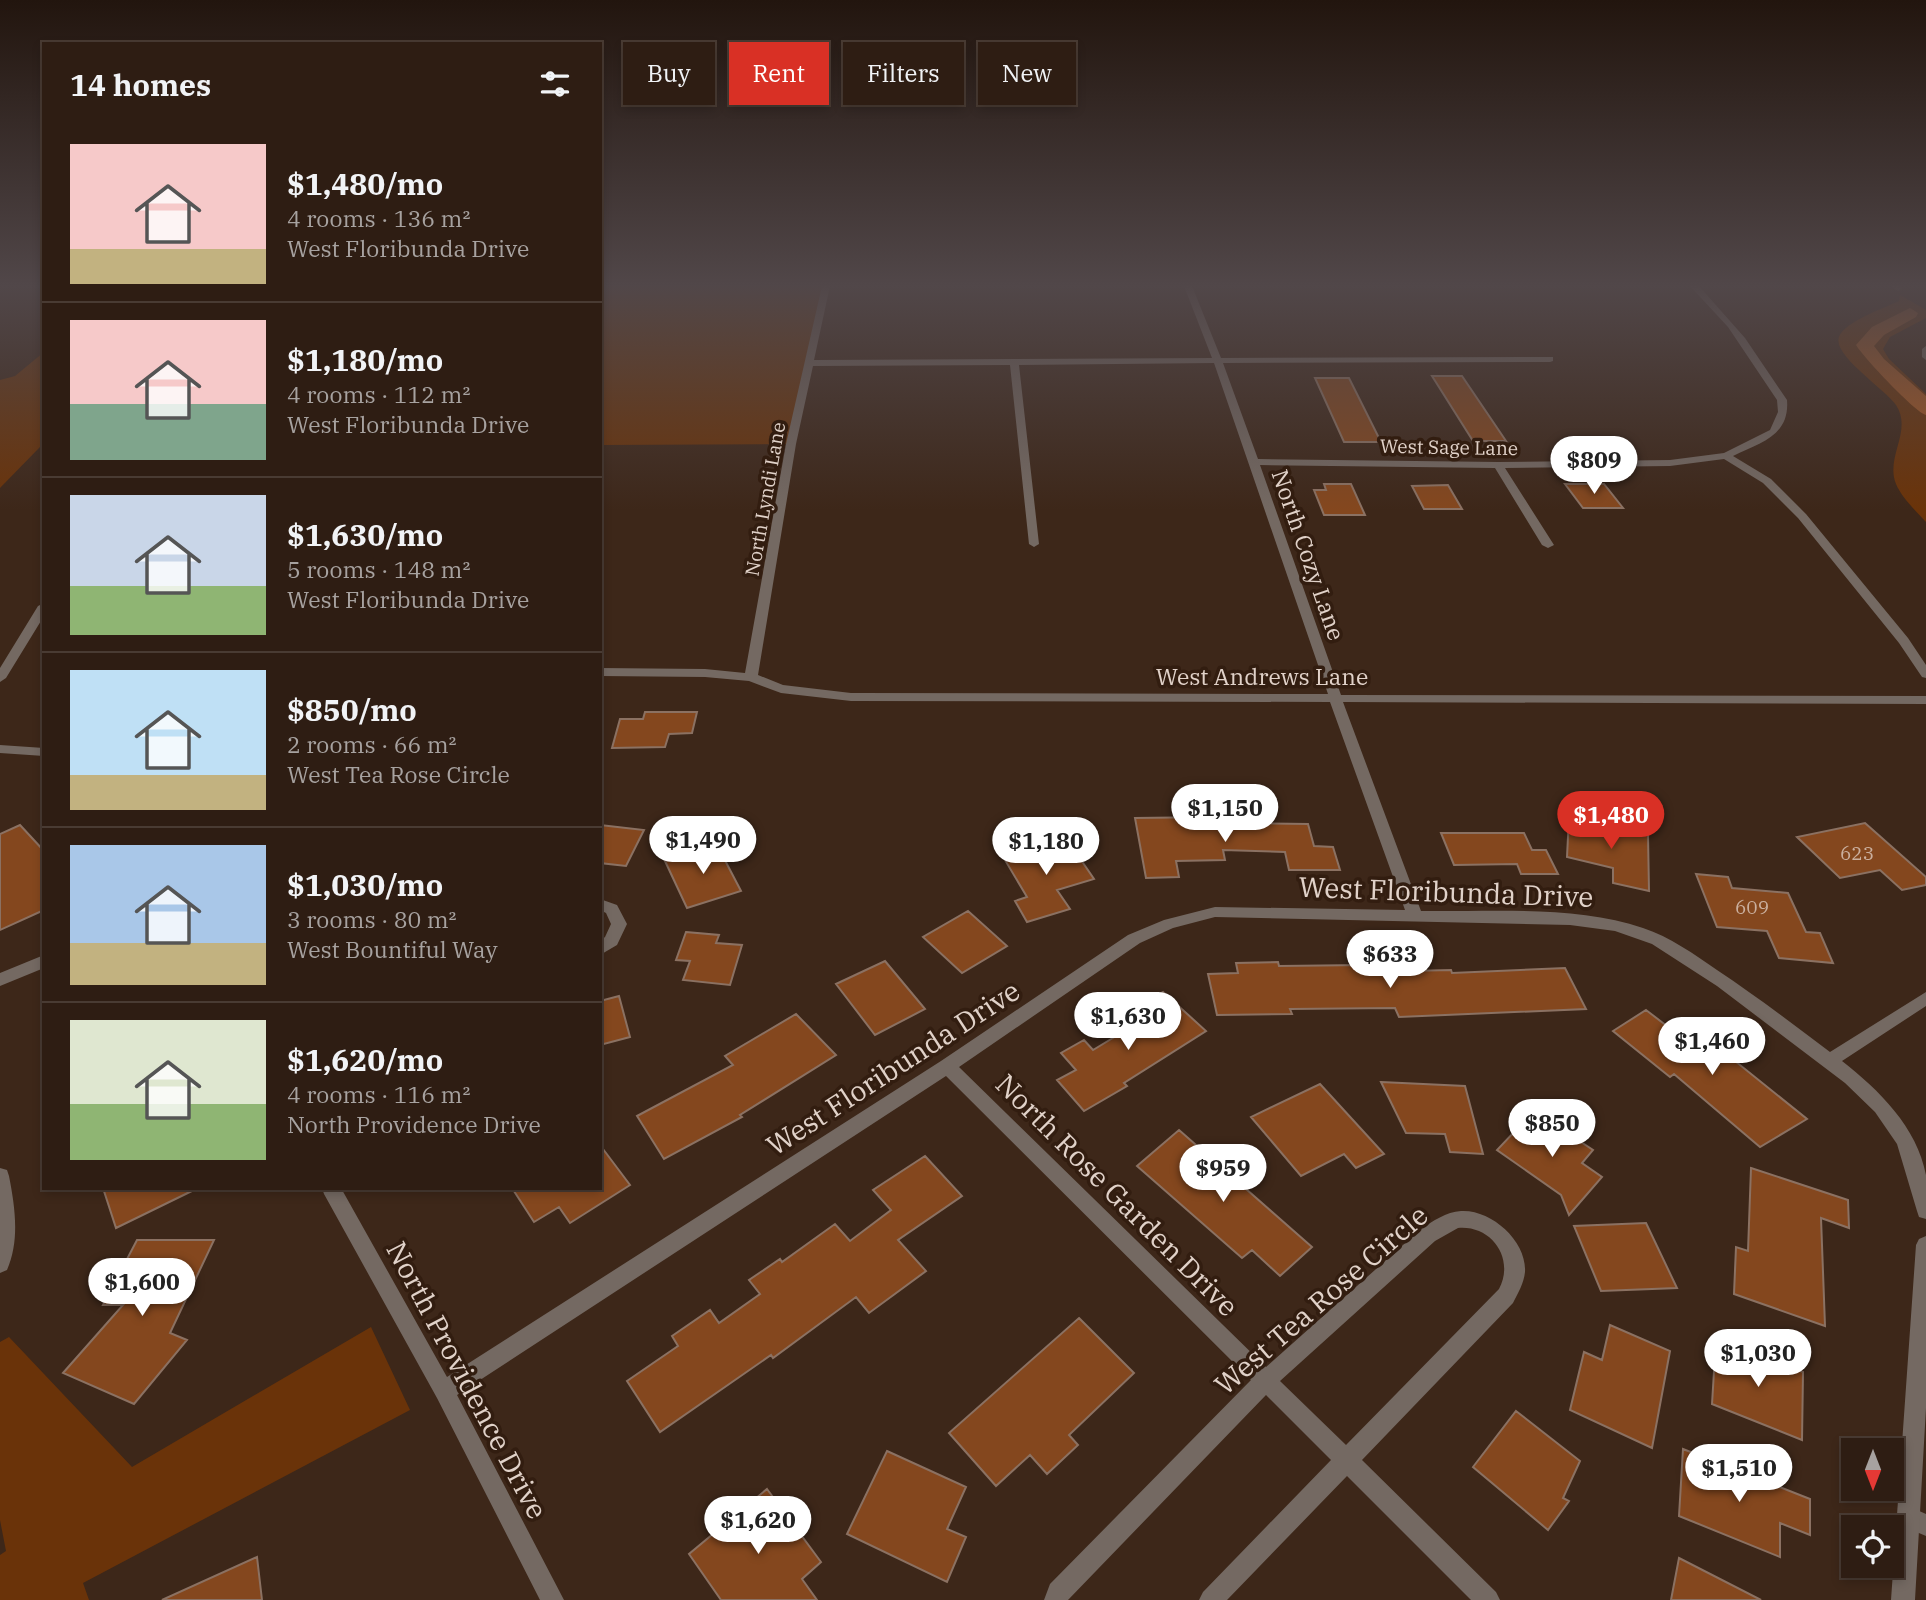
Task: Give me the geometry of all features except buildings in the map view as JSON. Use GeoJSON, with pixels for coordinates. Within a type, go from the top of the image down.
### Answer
{"type":"FeatureCollection","features":[{"type":"Feature","properties":{"kind":"street"},"geometry":{"type":"LineString","coordinates":[[1014,361],[1034,544]]}},
{"type":"Feature","properties":{"kind":"street","name":"North Cozy Lane"},"geometry":{"type":"LineString","coordinates":[[1218,361],[1255,462],[1334,698],[1415,916]]}},
{"type":"Feature","properties":{"kind":"street"},"geometry":{"type":"LineString","coordinates":[[809,363],[1273,361]]}},
{"type":"Feature","properties":{"kind":"street","name":"West Sage Lane"},"geometry":{"type":"LineString","coordinates":[[1255,462],[1498,465],[1670,463],[1726,456],[1774,432],[1783,412],[1782,400],[1757,361]]}},
{"type":"Feature","properties":{"kind":"street","name":"North Lyndi Lane"},"geometry":{"type":"LineString","coordinates":[[751,677],[791,444],[809,363]]}},
{"type":"Feature","properties":{"kind":"street"},"geometry":{"type":"LineString","coordinates":[[1726,456],[1768,481],[1802,516],[1904,641],[1926,674]]}},
{"type":"Feature","properties":{"kind":"street"},"geometry":{"type":"LineString","coordinates":[[1498,465],[1548,545]]}},
{"type":"Feature","properties":{"kind":"street"},"geometry":{"type":"LineString","coordinates":[[0,678],[42,609]]}},
{"type":"Feature","properties":{"kind":"street","name":"West Andrews Lane"},"geometry":{"type":"LineString","coordinates":[[602,671],[705,673],[751,677],[780,688],[852,697],[1926,699]]}},
{"type":"Feature","properties":{"kind":"street"},"geometry":{"type":"LineString","coordinates":[[0,749],[42,752]]}},
{"type":"Feature","properties":{"kind":"street"},"geometry":{"type":"LineString","coordinates":[[602,905],[612,909],[619,924],[611,941],[602,948]]}},
{"type":"Feature","properties":{"kind":"street","name":"West Floribunda Drive"},"geometry":{"type":"LineString","coordinates":[[444,1391],[947,1066],[1134,939],[1169,924],[1215,912],[1570,919],[1594,921],[1636,931],[1657,940],[1744,997],[1829,1061],[1877,1103],[1905,1141],[1926,1212]]}},
{"type":"Feature","properties":{"kind":"street"},"geometry":{"type":"LineString","coordinates":[[0,980],[42,962]]}},
{"type":"Feature","properties":{"kind":"street"},"geometry":{"type":"LineString","coordinates":[[1829,1061],[1926,998]]}},
{"type":"Feature","properties":{"kind":"street","name":"North Rose Garden Drive"},"geometry":{"type":"LineString","coordinates":[[947,1066],[1488,1600]]}},
{"type":"Feature","properties":{"kind":"street"},"geometry":{"type":"LineString","coordinates":[[0,1176],[6,1212],[5,1249],[0,1264]]}},
{"type":"Feature","properties":{"kind":"street","name":"North Providence Drive"},"geometry":{"type":"LineString","coordinates":[[332,1190],[444,1391],[552,1600]]}},
{"type":"Feature","properties":{"kind":"street","name":"West Tea Rose Circle"},"geometry":{"type":"LineString","coordinates":[[1056,1600],[1058,1592],[1074,1575],[1265,1381],[1428,1235],[1444,1224],[1468,1219],[1496,1232],[1512,1250],[1516,1275],[1506,1296],[1211,1600]]}},
{"type":"Feature","properties":{"kind":"street"},"geometry":{"type":"LineString","coordinates":[[1903,1600],[1917,1521],[1926,1245]]}},
{"type":"Feature","properties":{"kind":"shaded area"},"geometry":{"type":"Polygon","coordinates":[[[34,361],[42,361],[42,447],[0,488],[0,380],[15,376],[34,361]]]}},
{"type":"Feature","properties":{"kind":"shaded area"},"geometry":{"type":"Polygon","coordinates":[[[602,361],[809,361],[791,444],[602,445],[602,361]]]}},
{"type":"Feature","properties":{"kind":"shaded area"},"geometry":{"type":"Polygon","coordinates":[[[1891,361],[1926,394],[1926,522],[1905,499],[1896,484],[1894,464],[1902,425],[1896,405],[1851,362],[1891,361]]]}},
{"type":"Feature","properties":{"kind":"shaded area"},"geometry":{"type":"Polygon","coordinates":[[[371,1327],[410,1410],[83,1583],[89,1600],[0,1600],[0,1555],[6,1551],[0,1520],[0,1342],[9,1337],[132,1467],[371,1327]]]}},
{"type":"Feature","properties":{"kind":"waterway"},"geometry":{"type":"LineString","coordinates":[[1876,361],[1912,392],[1926,409]]}}]}
